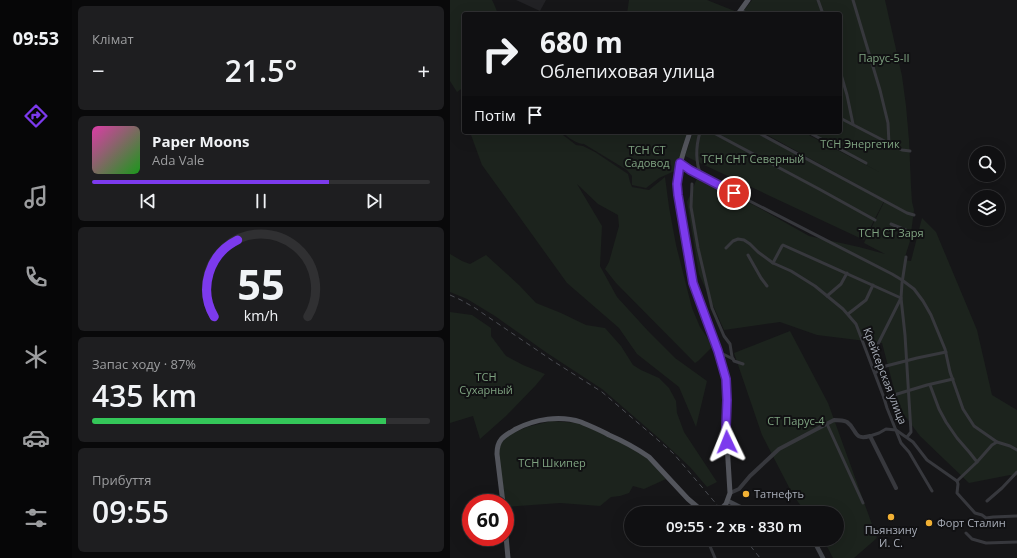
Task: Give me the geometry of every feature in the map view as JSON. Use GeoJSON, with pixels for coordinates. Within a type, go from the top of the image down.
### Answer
{"type":"FeatureCollection","features":[{"type":"Feature","properties":{"kind":"main road"},"geometry":{"type":"LineString","coordinates":[[739,12],[748,0]]}},
{"type":"Feature","properties":{"kind":"main road"},"geometry":{"type":"LineString","coordinates":[[689,134],[680,163],[677,184],[678,195],[696,291],[718,351],[726,379],[726,427],[730,493],[728,501],[724,506]]}},
{"type":"Feature","properties":{"kind":"main road"},"geometry":{"type":"LineString","coordinates":[[502,494],[497,454],[499,441],[508,433],[519,428],[538,421],[556,418],[580,422],[622,441],[641,452],[648,457],[698,506]]}},
{"type":"Feature","properties":{"kind":"main road"},"geometry":{"type":"LineString","coordinates":[[728,501],[738,506]]}},
{"type":"Feature","properties":{"kind":"main road"},"geometry":{"type":"LineString","coordinates":[[507,546],[508,558]]}},
{"type":"Feature","properties":{"kind":"main road"},"geometry":{"type":"LineString","coordinates":[[817,546],[823,558]]}},
{"type":"Feature","properties":{"kind":"street"},"geometry":{"type":"LineString","coordinates":[[818,0],[822,12]]}},
{"type":"Feature","properties":{"kind":"street"},"geometry":{"type":"LineString","coordinates":[[853,0],[880,90],[888,123],[889,144]]}},
{"type":"Feature","properties":{"kind":"street"},"geometry":{"type":"LineString","coordinates":[[842,78],[853,124]]}},
{"type":"Feature","properties":{"kind":"street"},"geometry":{"type":"LineString","coordinates":[[842,119],[889,144],[902,150],[910,151]]}},
{"type":"Feature","properties":{"kind":"street"},"geometry":{"type":"LineString","coordinates":[[700,134],[697,150],[698,169],[701,176]]}},
{"type":"Feature","properties":{"kind":"street"},"geometry":{"type":"LineString","coordinates":[[716,134],[875,220]]}},
{"type":"Feature","properties":{"kind":"street"},"geometry":{"type":"LineString","coordinates":[[761,134],[907,213],[914,215]]}},
{"type":"Feature","properties":{"kind":"street"},"geometry":{"type":"LineString","coordinates":[[812,134],[866,163]]}},
{"type":"Feature","properties":{"kind":"street"},"geometry":{"type":"LineString","coordinates":[[680,163],[701,176],[881,268],[914,289],[929,310],[936,325],[946,352],[963,409],[974,426],[997,442],[1017,450]]}},
{"type":"Feature","properties":{"kind":"street"},"geometry":{"type":"LineString","coordinates":[[692,184],[691,207],[704,277],[712,308],[724,336],[730,344],[732,357],[734,360]]}},
{"type":"Feature","properties":{"kind":"street"},"geometry":{"type":"LineString","coordinates":[[891,224],[912,232]]}},
{"type":"Feature","properties":{"kind":"street","name":"Крейсерская улица"},"geometry":{"type":"LineString","coordinates":[[726,248],[733,241],[744,240],[773,263],[791,271],[815,286],[848,314],[856,324],[901,443],[932,491]]}},
{"type":"Feature","properties":{"kind":"street"},"geometry":{"type":"LineString","coordinates":[[773,263],[784,245],[902,298]]}},
{"type":"Feature","properties":{"kind":"street"},"geometry":{"type":"LineString","coordinates":[[748,256],[767,286]]}},
{"type":"Feature","properties":{"kind":"street"},"geometry":{"type":"LineString","coordinates":[[906,258],[902,280],[902,298],[911,432],[907,437]]}},
{"type":"Feature","properties":{"kind":"street"},"geometry":{"type":"LineString","coordinates":[[827,296],[841,284],[847,273]]}},
{"type":"Feature","properties":{"kind":"street"},"geometry":{"type":"LineString","coordinates":[[848,314],[866,300],[873,285]]}},
{"type":"Feature","properties":{"kind":"street"},"geometry":{"type":"LineString","coordinates":[[878,344],[902,298]]}},
{"type":"Feature","properties":{"kind":"street"},"geometry":{"type":"LineString","coordinates":[[875,373],[886,366],[946,352]]}},
{"type":"Feature","properties":{"kind":"street"},"geometry":{"type":"LineString","coordinates":[[723,354],[743,364]]}},
{"type":"Feature","properties":{"kind":"street"},"geometry":{"type":"LineString","coordinates":[[884,398],[953,379]]}},
{"type":"Feature","properties":{"kind":"street"},"geometry":{"type":"LineString","coordinates":[[930,385],[939,409],[946,422],[977,462]]}},
{"type":"Feature","properties":{"kind":"street"},"geometry":{"type":"LineString","coordinates":[[730,493],[739,488],[779,449],[834,420],[842,420],[846,422],[859,436],[864,438],[870,436],[896,488]]}},
{"type":"Feature","properties":{"kind":"street"},"geometry":{"type":"LineString","coordinates":[[827,424],[863,503]]}},
{"type":"Feature","properties":{"kind":"street","name":"Крейсерская улица"},"geometry":{"type":"LineString","coordinates":[[870,436],[886,429],[896,430]]}},
{"type":"Feature","properties":{"kind":"street"},"geometry":{"type":"LineString","coordinates":[[896,430],[913,442],[927,460],[957,483]]}},
{"type":"Feature","properties":{"kind":"street"},"geometry":{"type":"LineString","coordinates":[[997,442],[992,445],[957,483],[957,494],[975,513],[986,518],[1017,516]]}},
{"type":"Feature","properties":{"kind":"street"},"geometry":{"type":"LineString","coordinates":[[987,500],[1002,488],[1017,472]]}},
{"type":"Feature","properties":{"kind":"street"},"geometry":{"type":"LineString","coordinates":[[966,533],[972,539],[986,543],[1017,542]]}},
{"type":"Feature","properties":{"kind":"street"},"geometry":{"type":"LineString","coordinates":[[710,546],[715,558]]}},
{"type":"Feature","properties":{"kind":"shaded area"},"geometry":{"type":"Polygon","coordinates":[[[516,0],[546,0],[540,11],[516,0]]]}},
{"type":"Feature","properties":{"kind":"green space"},"geometry":{"type":"Polygon","coordinates":[[[450,0],[492,0],[497,12],[462,12],[462,88],[457,92],[450,81],[450,0]]]}},
{"type":"Feature","properties":{"kind":"green space"},"geometry":{"type":"Polygon","coordinates":[[[629,0],[707,0],[737,12],[627,12],[629,0]]]}},
{"type":"Feature","properties":{"kind":"green space"},"geometry":{"type":"Polygon","coordinates":[[[752,0],[818,0],[821,12],[743,12],[752,0]]]}},
{"type":"Feature","properties":{"kind":"green space"},"geometry":{"type":"Polygon","coordinates":[[[819,0],[885,0],[902,76],[909,140],[912,202],[914,210],[910,241],[904,260],[911,261],[922,218],[936,232],[977,330],[992,395],[1017,410],[1017,476],[1010,475],[969,483],[920,436],[899,408],[882,343],[817,335],[780,322],[724,330],[699,274],[687,202],[698,176],[809,236],[885,254],[864,243],[885,200],[766,134],[807,134],[881,173],[809,134],[842,134],[842,12],[822,12],[819,0]]]}},
{"type":"Feature","properties":{"kind":"green space"},"geometry":{"type":"Polygon","coordinates":[[[471,134],[562,134],[576,145],[583,146],[595,152],[628,174],[632,187],[649,190],[665,177],[676,245],[692,308],[700,327],[713,346],[695,363],[616,283],[605,269],[609,262],[619,226],[618,215],[598,204],[577,184],[602,226],[600,266],[617,297],[675,358],[707,381],[696,427],[679,387],[637,354],[619,328],[567,283],[482,165],[471,134]]]}},
{"type":"Feature","properties":{"kind":"green space","name":"ТСН СТ Садовод"},"geometry":{"type":"Polygon","coordinates":[[[565,134],[688,134],[677,170],[659,178],[646,188],[632,185],[632,176],[627,170],[584,144],[578,143],[565,134]]]}},
{"type":"Feature","properties":{"kind":"green space","name":"ТСН СНТ Северный"},"geometry":{"type":"Polygon","coordinates":[[[692,134],[761,134],[884,201],[864,240],[685,156],[692,134]]]}},
{"type":"Feature","properties":{"kind":"green space"},"geometry":{"type":"Polygon","coordinates":[[[450,254],[470,264],[486,255],[519,285],[536,303],[586,325],[605,328],[621,346],[633,365],[659,378],[669,388],[676,401],[677,413],[684,432],[717,482],[707,487],[690,467],[602,389],[547,353],[495,316],[467,299],[450,292],[450,254]]]}},
{"type":"Feature","properties":{"kind":"green space","name":"ТСН Сухарный"},"geometry":{"type":"Polygon","coordinates":[[[450,312],[472,315],[491,328],[491,336],[506,356],[545,374],[506,416],[480,439],[473,416],[450,423],[450,312]]]}},
{"type":"Feature","properties":{"kind":"green space","name":"СТ Парус-4"},"geometry":{"type":"Polygon","coordinates":[[[790,331],[828,403],[877,538],[854,558],[833,558],[827,546],[844,546],[844,506],[801,506],[793,495],[762,435],[734,353],[790,331]]]}},
{"type":"Feature","properties":{"kind":"green space","name":"ТСН Шкипер"},"geometry":{"type":"Polygon","coordinates":[[[551,421],[579,423],[622,443],[647,458],[666,479],[644,489],[633,486],[629,493],[611,497],[600,506],[560,503],[514,506],[514,494],[504,494],[498,452],[502,442],[509,435],[527,427],[551,421]]]}},
{"type":"Feature","properties":{"kind":"railway"},"geometry":{"type":"LineString","coordinates":[[450,295],[475,308],[602,392],[673,453],[718,506]]}},
{"type":"Feature","properties":{"kind":"railway"},"geometry":{"type":"LineString","coordinates":[[751,546],[760,558]]}},
{"type":"Feature","properties":{"kind":"place","name":"Татнефть"},"geometry":{"type":"Point","coordinates":[746,494]}},
{"type":"Feature","properties":{"kind":"place","name":"Пьянзину И. С."},"geometry":{"type":"Point","coordinates":[891,517]}},
{"type":"Feature","properties":{"kind":"place","name":"Форт Сталин"},"geometry":{"type":"Point","coordinates":[929,523]}},
{"type":"Feature","properties":{"kind":"route"},"geometry":{"type":"LineString","coordinates":[[727,442],[726,379],[692,275],[678,195],[677,184],[680,163],[690,170],[734,193]]}},
{"type":"Feature","properties":{"kind":"park label","name":"Парус-5-II"},"geometry":{"type":"Point","coordinates":[884,58]}},
{"type":"Feature","properties":{"kind":"park label","name":"ТСН Энергетик"},"geometry":{"type":"Point","coordinates":[860,144]}},
{"type":"Feature","properties":{"kind":"park label","name":"ТСН СТ Заря"},"geometry":{"type":"Point","coordinates":[891,233]}}]}
